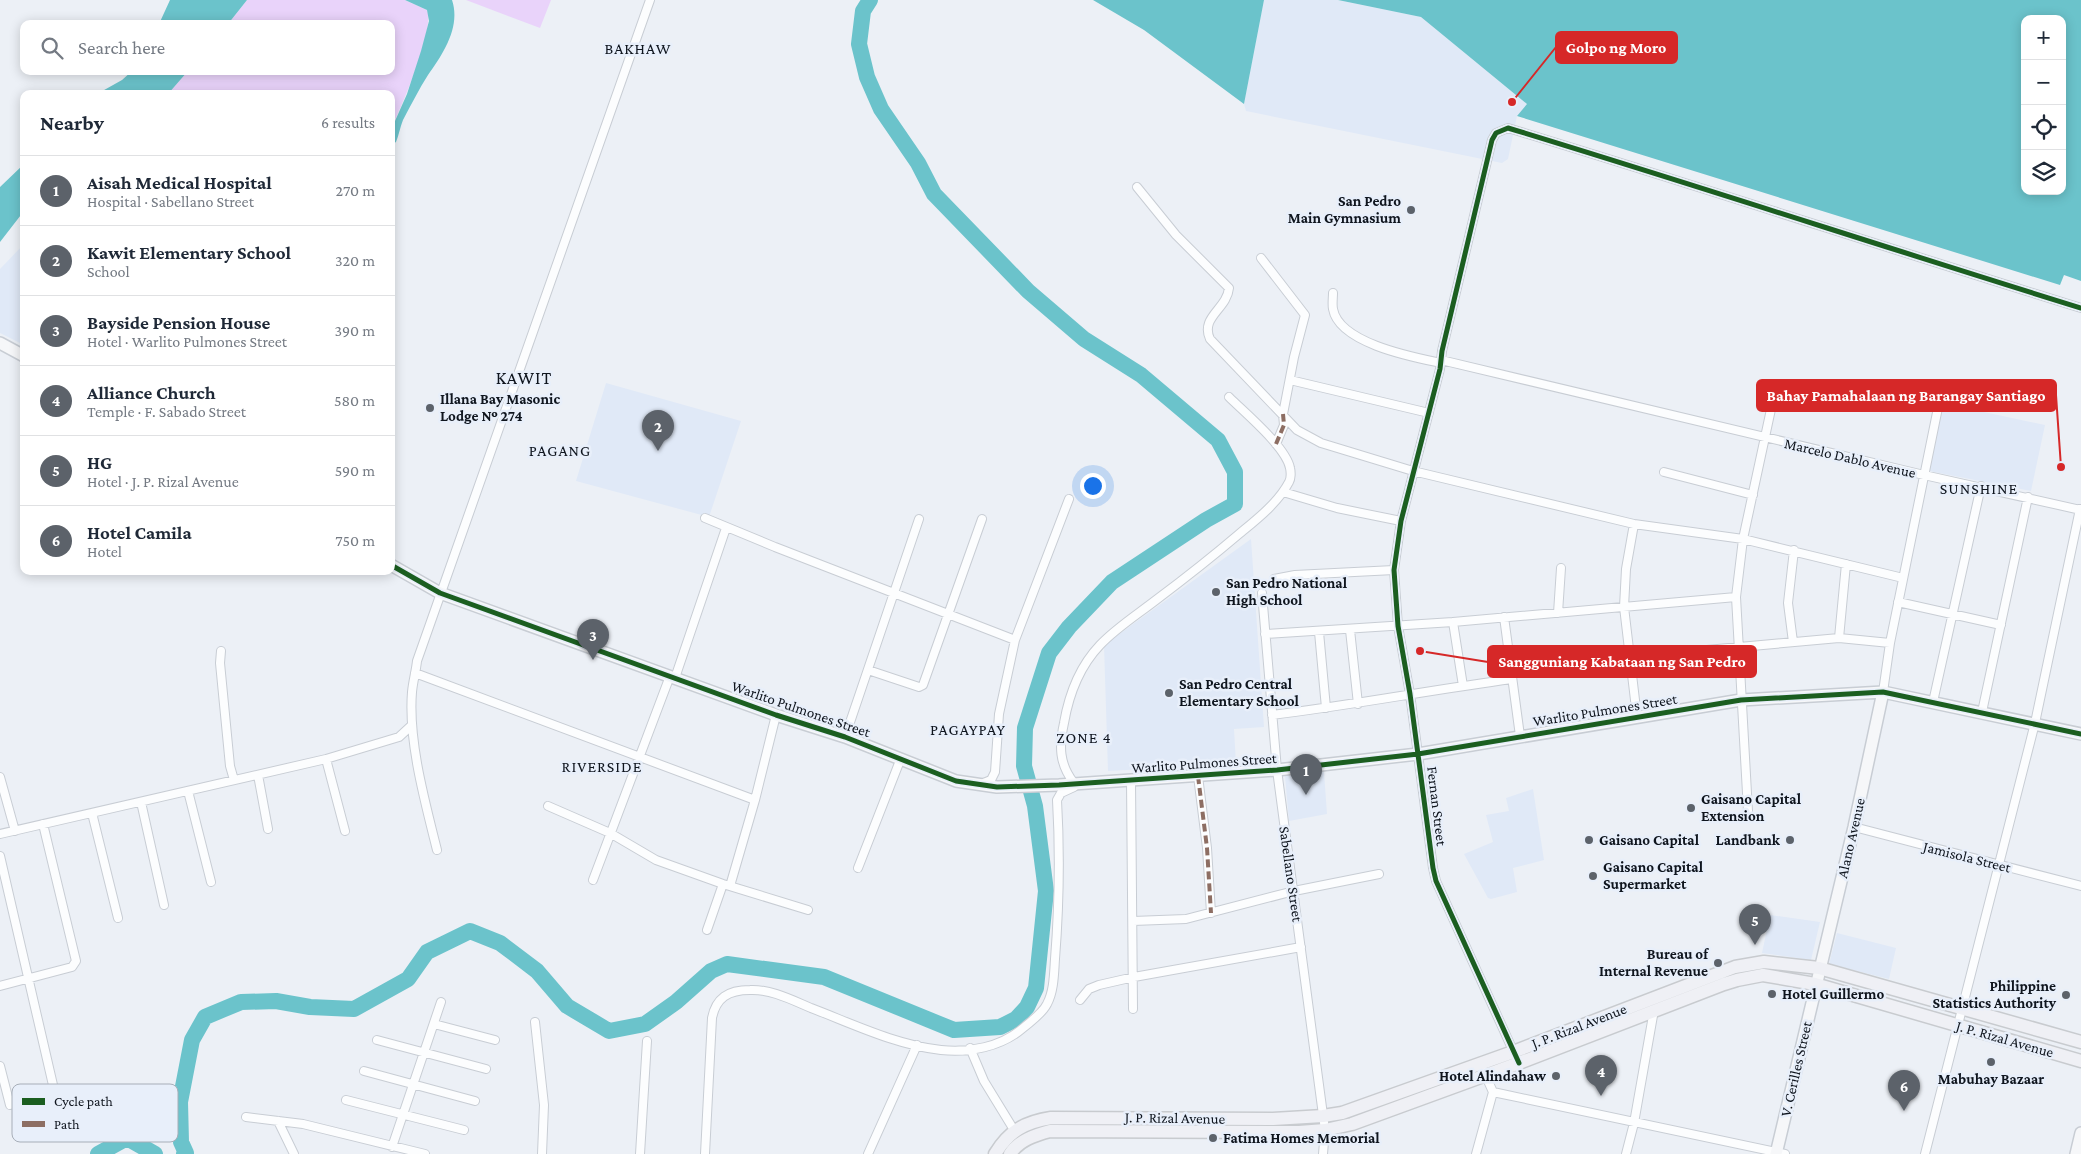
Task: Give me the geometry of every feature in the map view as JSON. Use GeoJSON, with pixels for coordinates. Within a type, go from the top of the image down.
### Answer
{"type":"FeatureCollection","features":[{"type":"Feature","properties":{"kind":"main road","name":"J. P. Rizal Avenue"},"geometry":{"type":"LineString","coordinates":[[995,1154],[1014,1130],[1035,1121],[1051,1118],[1274,1132],[1325,1130],[1376,1117],[1486,1076],[1576,1027],[1748,963],[1780,963],[1819,968],[2081,1042]]}},
{"type":"Feature","properties":{"kind":"main road","name":"J. P. Rizal Avenue"},"geometry":{"type":"LineString","coordinates":[[1010,1154],[1022,1142],[1035,1135],[1050,1131],[1140,1124],[1323,1116],[1349,1111],[1481,1064],[1516,1058],[1580,1040],[1724,984],[1750,977],[1779,977],[1815,984],[2081,1061]]}},
{"type":"Feature","properties":{"kind":"main road"},"geometry":{"type":"LineString","coordinates":[[1576,1027],[1580,1040]]}},
{"type":"Feature","properties":{"kind":"main road"},"geometry":{"type":"LineString","coordinates":[[1425,1084],[1430,1096]]}},
{"type":"Feature","properties":{"kind":"street"},"geometry":{"type":"LineString","coordinates":[[437,850],[424,798],[412,725],[412,692],[419,656],[650,0]]}},
{"type":"Feature","properties":{"kind":"street","name":"Fernan Street"},"geometry":{"type":"LineString","coordinates":[[1516,1058],[1436,881],[1410,694],[1398,626],[1394,570],[1401,521],[1429,413],[1492,140],[1496,133],[1508,128],[1679,180],[2081,308]]}},
{"type":"Feature","properties":{"kind":"street"},"geometry":{"type":"LineString","coordinates":[[1137,188],[1176,236],[1229,288],[1226,299],[1210,321],[1207,332],[1210,340],[1297,430],[1321,443],[1413,472],[1634,524],[1743,539],[1904,578]]}},
{"type":"Feature","properties":{"kind":"street"},"geometry":{"type":"LineString","coordinates":[[1260,258],[1305,315],[1283,414],[1284,425],[1276,444]]}},
{"type":"Feature","properties":{"kind":"street","name":"Marcelo Dablo Avenue"},"geometry":{"type":"LineString","coordinates":[[1333,294],[1333,310],[1341,325],[1349,333],[1383,348],[1924,475],[2080,509]]}},
{"type":"Feature","properties":{"kind":"street"},"geometry":{"type":"LineString","coordinates":[[0,343],[20,354]]}},
{"type":"Feature","properties":{"kind":"street"},"geometry":{"type":"LineString","coordinates":[[1290,380],[1429,413]]}},
{"type":"Feature","properties":{"kind":"street"},"geometry":{"type":"LineString","coordinates":[[1883,692],[1890,642],[1941,393]]}},
{"type":"Feature","properties":{"kind":"street"},"geometry":{"type":"LineString","coordinates":[[705,1154],[712,1018],[715,1005],[722,997],[734,992],[750,990],[775,994],[888,1037],[941,1050],[987,1047],[1001,1042],[1016,1034],[1046,1004],[1053,980],[1058,924],[1057,800],[1061,793],[1080,783],[1063,767],[1061,758],[1062,734],[1071,692],[1088,660],[1100,645],[1253,522],[1282,492],[1290,480],[1290,468],[1286,455],[1229,397]]}},
{"type":"Feature","properties":{"kind":"street"},"geometry":{"type":"LineString","coordinates":[[1748,811],[1736,597],[1743,539],[1773,400]]}},
{"type":"Feature","properties":{"kind":"street"},"geometry":{"type":"LineString","coordinates":[[1664,472],[1753,495]]}},
{"type":"Feature","properties":{"kind":"street"},"geometry":{"type":"LineString","coordinates":[[1933,702],[1981,486]]}},
{"type":"Feature","properties":{"kind":"street"},"geometry":{"type":"LineString","coordinates":[[1282,492],[1337,508],[1401,521]]}},
{"type":"Feature","properties":{"kind":"street"},"geometry":{"type":"LineString","coordinates":[[1982,712],[2028,497]]}},
{"type":"Feature","properties":{"kind":"street"},"geometry":{"type":"LineString","coordinates":[[979,785],[991,780],[995,772],[999,714],[1015,640],[1069,499]]}},
{"type":"Feature","properties":{"kind":"street"},"geometry":{"type":"LineString","coordinates":[[1925,1154],[2035,723],[2080,509]]}},
{"type":"Feature","properties":{"kind":"street"},"geometry":{"type":"LineString","coordinates":[[705,518],[726,528],[1015,640]]}},
{"type":"Feature","properties":{"kind":"street"},"geometry":{"type":"LineString","coordinates":[[846,737],[919,519]]}},
{"type":"Feature","properties":{"kind":"street"},"geometry":{"type":"LineString","coordinates":[[868,670],[921,687],[982,519]]}},
{"type":"Feature","properties":{"kind":"street"},"geometry":{"type":"LineString","coordinates":[[1634,524],[1626,569],[1624,607],[1637,718]]}},
{"type":"Feature","properties":{"kind":"street"},"geometry":{"type":"LineString","coordinates":[[593,880],[673,677],[726,528]]}},
{"type":"Feature","properties":{"kind":"street"},"geometry":{"type":"LineString","coordinates":[[1793,642],[1788,597],[1794,550]]}},
{"type":"Feature","properties":{"kind":"street"},"geometry":{"type":"LineString","coordinates":[[1839,638],[1846,564]]}},
{"type":"Feature","properties":{"kind":"street","name":"Warlito Pulmones Street"},"geometry":{"type":"LineString","coordinates":[[395,567],[440,593],[776,715],[846,737],[956,781],[997,787],[1131,781],[1278,770],[1418,754],[1741,700],[1883,692],[2081,734]]}},
{"type":"Feature","properties":{"kind":"street"},"geometry":{"type":"LineString","coordinates":[[1558,613],[1561,568]]}},
{"type":"Feature","properties":{"kind":"street"},"geometry":{"type":"LineString","coordinates":[[1274,579],[1295,575],[1394,570]]}},
{"type":"Feature","properties":{"kind":"street","name":"Sabellano Street"},"geometry":{"type":"LineString","coordinates":[[1262,592],[1278,770],[1325,1130],[1323,1154]]}},
{"type":"Feature","properties":{"kind":"street"},"geometry":{"type":"LineString","coordinates":[[1265,634],[1453,622],[1736,597]]}},
{"type":"Feature","properties":{"kind":"street"},"geometry":{"type":"LineString","coordinates":[[1898,602],[2001,625]]}},
{"type":"Feature","properties":{"kind":"street"},"geometry":{"type":"LineString","coordinates":[[1504,617],[1520,736]]}},
{"type":"Feature","properties":{"kind":"street"},"geometry":{"type":"LineString","coordinates":[[1453,622],[1462,686]]}},
{"type":"Feature","properties":{"kind":"street"},"geometry":{"type":"LineString","coordinates":[[1350,630],[1358,704]]}},
{"type":"Feature","properties":{"kind":"street"},"geometry":{"type":"LineString","coordinates":[[1319,632],[1326,708]]}},
{"type":"Feature","properties":{"kind":"street"},"geometry":{"type":"LineString","coordinates":[[1630,657],[1839,638],[1890,642]]}},
{"type":"Feature","properties":{"kind":"street"},"geometry":{"type":"LineString","coordinates":[[221,651],[220,663],[230,766],[234,780]]}},
{"type":"Feature","properties":{"kind":"street"},"geometry":{"type":"LineString","coordinates":[[415,672],[755,800]]}},
{"type":"Feature","properties":{"kind":"street"},"geometry":{"type":"LineString","coordinates":[[1272,715],[1358,704],[1410,694],[1512,679]]}},
{"type":"Feature","properties":{"kind":"street","name":"Alano Avenue"},"geometry":{"type":"LineString","coordinates":[[1815,984],[1854,827],[1883,692]]}},
{"type":"Feature","properties":{"kind":"street"},"geometry":{"type":"LineString","coordinates":[[707,930],[726,885],[755,800],[776,715]]}},
{"type":"Feature","properties":{"kind":"street"},"geometry":{"type":"LineString","coordinates":[[0,834],[326,759],[399,737],[412,725]]}},
{"type":"Feature","properties":{"kind":"street"},"geometry":{"type":"LineString","coordinates":[[858,868],[901,758]]}},
{"type":"Feature","properties":{"kind":"street"},"geometry":{"type":"LineString","coordinates":[[326,759],[344,831]]}},
{"type":"Feature","properties":{"kind":"street"},"geometry":{"type":"LineString","coordinates":[[258,775],[268,829]]}},
{"type":"Feature","properties":{"kind":"street"},"geometry":{"type":"LineString","coordinates":[[1198,776],[1207,848],[1211,914]]}},
{"type":"Feature","properties":{"kind":"street"},"geometry":{"type":"LineString","coordinates":[[0,777],[15,831]]}},
{"type":"Feature","properties":{"kind":"street"},"geometry":{"type":"LineString","coordinates":[[1131,781],[1133,1009]]}},
{"type":"Feature","properties":{"kind":"street"},"geometry":{"type":"LineString","coordinates":[[188,791],[211,882]]}},
{"type":"Feature","properties":{"kind":"street"},"geometry":{"type":"LineString","coordinates":[[141,802],[164,905]]}},
{"type":"Feature","properties":{"kind":"street"},"geometry":{"type":"LineString","coordinates":[[548,806],[610,833],[656,860],[726,885],[808,910]]}},
{"type":"Feature","properties":{"kind":"street"},"geometry":{"type":"LineString","coordinates":[[92,813],[118,918]]}},
{"type":"Feature","properties":{"kind":"street"},"geometry":{"type":"LineString","coordinates":[[0,986],[72,967],[76,962],[43,824]]}},
{"type":"Feature","properties":{"kind":"street","name":"Jamisola Street"},"geometry":{"type":"LineString","coordinates":[[1854,827],[2081,886]]}},
{"type":"Feature","properties":{"kind":"street"},"geometry":{"type":"LineString","coordinates":[[0,856],[53,1084]]}},
{"type":"Feature","properties":{"kind":"street"},"geometry":{"type":"LineString","coordinates":[[1133,920],[1186,918],[1211,914],[1294,892],[1379,874]]}},
{"type":"Feature","properties":{"kind":"street"},"geometry":{"type":"LineString","coordinates":[[1080,1000],[1089,989],[1134,977],[1302,947]]}},
{"type":"Feature","properties":{"kind":"street","name":"V. Cerilles Street"},"geometry":{"type":"LineString","coordinates":[[1779,1153],[1815,984]]}},
{"type":"Feature","properties":{"kind":"street"},"geometry":{"type":"LineString","coordinates":[[1626,1154],[1634,1123],[1654,1012],[1648,999]]}},
{"type":"Feature","properties":{"kind":"street"},"geometry":{"type":"LineString","coordinates":[[392,1147],[441,1002]]}},
{"type":"Feature","properties":{"kind":"street"},"geometry":{"type":"LineString","coordinates":[[534,1022],[544,1104],[542,1154]]}},
{"type":"Feature","properties":{"kind":"street"},"geometry":{"type":"LineString","coordinates":[[434,1024],[495,1040]]}},
{"type":"Feature","properties":{"kind":"street"},"geometry":{"type":"LineString","coordinates":[[377,1040],[486,1069]]}},
{"type":"Feature","properties":{"kind":"street"},"geometry":{"type":"LineString","coordinates":[[640,1154],[647,1041]]}},
{"type":"Feature","properties":{"kind":"street"},"geometry":{"type":"LineString","coordinates":[[868,1154],[917,1045]]}},
{"type":"Feature","properties":{"kind":"street"},"geometry":{"type":"LineString","coordinates":[[970,1048],[984,1081],[1014,1130]]}},
{"type":"Feature","properties":{"kind":"street"},"geometry":{"type":"LineString","coordinates":[[1476,1154],[1493,1092],[1481,1064]]}},
{"type":"Feature","properties":{"kind":"street"},"geometry":{"type":"LineString","coordinates":[[0,1066],[10,1105]]}},
{"type":"Feature","properties":{"kind":"street"},"geometry":{"type":"LineString","coordinates":[[364,1071],[476,1101]]}},
{"type":"Feature","properties":{"kind":"street"},"geometry":{"type":"LineString","coordinates":[[1493,1092],[1779,1153]]}},
{"type":"Feature","properties":{"kind":"street"},"geometry":{"type":"LineString","coordinates":[[346,1100],[464,1130]]}},
{"type":"Feature","properties":{"kind":"street"},"geometry":{"type":"LineString","coordinates":[[246,1117],[303,1124],[425,1154]]}},
{"type":"Feature","properties":{"kind":"street"},"geometry":{"type":"LineString","coordinates":[[278,1121],[294,1154]]}},
{"type":"Feature","properties":{"kind":"street"},"geometry":{"type":"LineString","coordinates":[[2076,1154],[2081,1133]]}},
{"type":"Feature","properties":{"kind":"shaded area"},"geometry":{"type":"Polygon","coordinates":[[[247,0],[405,0],[427,10],[428,20],[422,50],[410,86],[395,120],[395,90],[171,90],[185,75],[395,75],[395,20],[231,20],[247,0]]]}},
{"type":"Feature","properties":{"kind":"shaded area"},"geometry":{"type":"Polygon","coordinates":[[[466,0],[551,0],[540,28],[466,0]]]}},
{"type":"Feature","properties":{"kind":"shaded area"},"geometry":{"type":"Polygon","coordinates":[[[1264,0],[1338,0],[1421,17],[1527,104],[1517,116],[1508,159],[1502,163],[1246,111],[1244,104],[1264,0]]]}},
{"type":"Feature","properties":{"kind":"shaded area"},"geometry":{"type":"Polygon","coordinates":[[[20,248],[20,343],[0,333],[0,269],[20,248]]]}},
{"type":"Feature","properties":{"kind":"shaded area"},"geometry":{"type":"Polygon","coordinates":[[[606,383],[741,421],[709,517],[576,481],[606,383]]]}},
{"type":"Feature","properties":{"kind":"shaded area"},"geometry":{"type":"Polygon","coordinates":[[[1942,403],[2045,425],[2031,491],[1929,471],[1942,403]]]}},
{"type":"Feature","properties":{"kind":"shaded area"},"geometry":{"type":"Polygon","coordinates":[[[1251,539],[1264,727],[1234,729],[1236,764],[1108,771],[1104,645],[1251,539]]]}},
{"type":"Feature","properties":{"kind":"shaded area"},"geometry":{"type":"Polygon","coordinates":[[[1324,772],[1327,814],[1289,821],[1285,776],[1324,772]]]}},
{"type":"Feature","properties":{"kind":"shaded area"},"geometry":{"type":"Polygon","coordinates":[[[1533,789],[1544,860],[1513,868],[1517,892],[1491,899],[1488,898],[1464,854],[1493,842],[1486,815],[1509,811],[1506,798],[1533,789]]]}},
{"type":"Feature","properties":{"kind":"shaded area"},"geometry":{"type":"Polygon","coordinates":[[[1770,915],[1820,922],[1811,960],[1762,953],[1770,915]]]}},
{"type":"Feature","properties":{"kind":"shaded area"},"geometry":{"type":"Polygon","coordinates":[[[1837,933],[1896,948],[1889,979],[1829,964],[1837,933]]]}},
{"type":"Feature","properties":{"kind":"water"},"geometry":{"type":"Polygon","coordinates":[[[170,0],[247,0],[231,20],[161,20],[170,0]]]}},
{"type":"Feature","properties":{"kind":"water"},"geometry":{"type":"Polygon","coordinates":[[[405,0],[452,0],[454,20],[452,30],[445,49],[421,86],[403,120],[395,143],[395,121],[407,94],[421,51],[429,21],[427,10],[405,0]]]}},
{"type":"Feature","properties":{"kind":"water"},"geometry":{"type":"Polygon","coordinates":[[[1093,0],[1264,0],[1244,104],[1144,30],[1093,0]]]}},
{"type":"Feature","properties":{"kind":"water"},"geometry":{"type":"Polygon","coordinates":[[[1338,0],[2081,0],[2081,281],[2064,275],[2060,285],[1517,116],[1527,104],[1421,17],[1338,0]]]}},
{"type":"Feature","properties":{"kind":"water"},"geometry":{"type":"Polygon","coordinates":[[[128,75],[185,75],[171,90],[104,90],[128,75]]]}},
{"type":"Feature","properties":{"kind":"water"},"geometry":{"type":"Polygon","coordinates":[[[20,168],[20,216],[0,242],[0,187],[20,168]]]}},
{"type":"Feature","properties":{"kind":"waterway"},"geometry":{"type":"LineString","coordinates":[[184,1154],[186,1153],[181,1142],[180,1102],[192,1040],[205,1017],[241,1002],[276,1001],[310,1007],[354,1009],[408,979],[427,952],[470,931],[500,943],[537,971],[567,1006],[609,1031],[645,1024],[676,1002],[711,971],[727,964],[824,977],[954,1030],[1000,1027],[1016,1019],[1027,1007],[1036,988],[1046,891],[1035,806],[1024,766],[1025,728],[1049,653],[1069,627],[1112,582],[1206,520],[1235,504],[1235,472],[1218,440],[1141,375],[1084,339],[1028,291],[934,194],[918,163],[881,109],[867,77],[859,44],[863,11],[870,0]]}},
{"type":"Feature","properties":{"kind":"waterway"},"geometry":{"type":"LineString","coordinates":[[98,1154],[120,1142]]}},
{"type":"Feature","properties":{"kind":"waterway"},"geometry":{"type":"LineString","coordinates":[[134,1142],[155,1154]]}},
{"type":"Feature","properties":{"kind":"marked path"},"geometry":{"type":"LineString","coordinates":[[1276,444],[1284,425],[1283,414]]}},
{"type":"Feature","properties":{"kind":"marked path"},"geometry":{"type":"LineString","coordinates":[[1198,776],[1207,848],[1211,913]]}},
{"type":"Feature","properties":{"kind":"cycle path"},"geometry":{"type":"LineString","coordinates":[[1519,1063],[1436,881],[1410,694],[1398,626],[1394,570],[1401,521],[1440,369],[1442,351],[1492,140],[1496,133],[1508,128],[2081,308]]}},
{"type":"Feature","properties":{"kind":"cycle path"},"geometry":{"type":"LineString","coordinates":[[395,567],[440,593],[776,715],[845,737],[956,781],[997,787],[1059,785],[1277,770],[1418,754],[1741,700],[1883,692],[2081,734]]}},
{"type":"Feature","properties":{"kind":"place","name":"Golpo ng Moro"},"geometry":{"type":"Point","coordinates":[1512,102]}},
{"type":"Feature","properties":{"kind":"place","name":"San Pedro Main Gymnasium"},"geometry":{"type":"Point","coordinates":[1411,210]}},
{"type":"Feature","properties":{"kind":"place","name":"Illana Bay Masonic Lodge № 274"},"geometry":{"type":"Point","coordinates":[430,408]}},
{"type":"Feature","properties":{"kind":"place","name":"Kawit Elementary School"},"geometry":{"type":"Point","coordinates":[658,451]}},
{"type":"Feature","properties":{"kind":"place","name":"Bahay Pamahalaan ng Barangay Santiago"},"geometry":{"type":"Point","coordinates":[2061,467]}},
{"type":"Feature","properties":{"kind":"place","name":"San Pedro National High School"},"geometry":{"type":"Point","coordinates":[1216,592]}},
{"type":"Feature","properties":{"kind":"place","name":"Sangguniang Kabataan ng San Pedro"},"geometry":{"type":"Point","coordinates":[1420,651]}},
{"type":"Feature","properties":{"kind":"place","name":"Bayside Pension House"},"geometry":{"type":"Point","coordinates":[593,660]}},
{"type":"Feature","properties":{"kind":"place","name":"San Pedro Central Elementary School"},"geometry":{"type":"Point","coordinates":[1169,693]}},
{"type":"Feature","properties":{"kind":"place","name":"Aisah Medical Hospital"},"geometry":{"type":"Point","coordinates":[1306,795]}},
{"type":"Feature","properties":{"kind":"place","name":"Gaisano Capital Extension"},"geometry":{"type":"Point","coordinates":[1691,808]}},
{"type":"Feature","properties":{"kind":"place","name":"Gaisano Capital"},"geometry":{"type":"Point","coordinates":[1589,840]}},
{"type":"Feature","properties":{"kind":"place","name":"Landbank"},"geometry":{"type":"Point","coordinates":[1790,840]}},
{"type":"Feature","properties":{"kind":"place","name":"Gaisano Capital Supermarket"},"geometry":{"type":"Point","coordinates":[1593,876]}},
{"type":"Feature","properties":{"kind":"place","name":"HG"},"geometry":{"type":"Point","coordinates":[1755,945]}},
{"type":"Feature","properties":{"kind":"place","name":"Bureau of Internal Revenue"},"geometry":{"type":"Point","coordinates":[1718,963]}},
{"type":"Feature","properties":{"kind":"place","name":"Hotel Guillermo"},"geometry":{"type":"Point","coordinates":[1772,994]}},
{"type":"Feature","properties":{"kind":"place","name":"Philippine Statistics Authority"},"geometry":{"type":"Point","coordinates":[2066,995]}},
{"type":"Feature","properties":{"kind":"place","name":"Mabuhay Bazaar"},"geometry":{"type":"Point","coordinates":[1991,1062]}},
{"type":"Feature","properties":{"kind":"place","name":"Hotel Alindahaw"},"geometry":{"type":"Point","coordinates":[1556,1076]}},
{"type":"Feature","properties":{"kind":"place","name":"Alliance Church"},"geometry":{"type":"Point","coordinates":[1601,1096]}},
{"type":"Feature","properties":{"kind":"place","name":"Hotel Camila"},"geometry":{"type":"Point","coordinates":[1904,1111]}},
{"type":"Feature","properties":{"kind":"place","name":"Fatima Homes Memorial"},"geometry":{"type":"Point","coordinates":[1213,1138]}},
{"type":"Feature","properties":{"kind":"district","name":"BAKHAW"},"geometry":{"type":"Point","coordinates":[638,48]}},
{"type":"Feature","properties":{"kind":"district","name":"KAWIT"},"geometry":{"type":"Point","coordinates":[524,378]}},
{"type":"Feature","properties":{"kind":"district","name":"PAGANG"},"geometry":{"type":"Point","coordinates":[560,450]}},
{"type":"Feature","properties":{"kind":"district","name":"SUNSHINE"},"geometry":{"type":"Point","coordinates":[1979,488]}},
{"type":"Feature","properties":{"kind":"district","name":"PAGAYPAY"},"geometry":{"type":"Point","coordinates":[968,729]}},
{"type":"Feature","properties":{"kind":"district","name":"ZONE 4"},"geometry":{"type":"Point","coordinates":[1084,737]}},
{"type":"Feature","properties":{"kind":"district","name":"RIVERSIDE"},"geometry":{"type":"Point","coordinates":[602,766]}}]}
